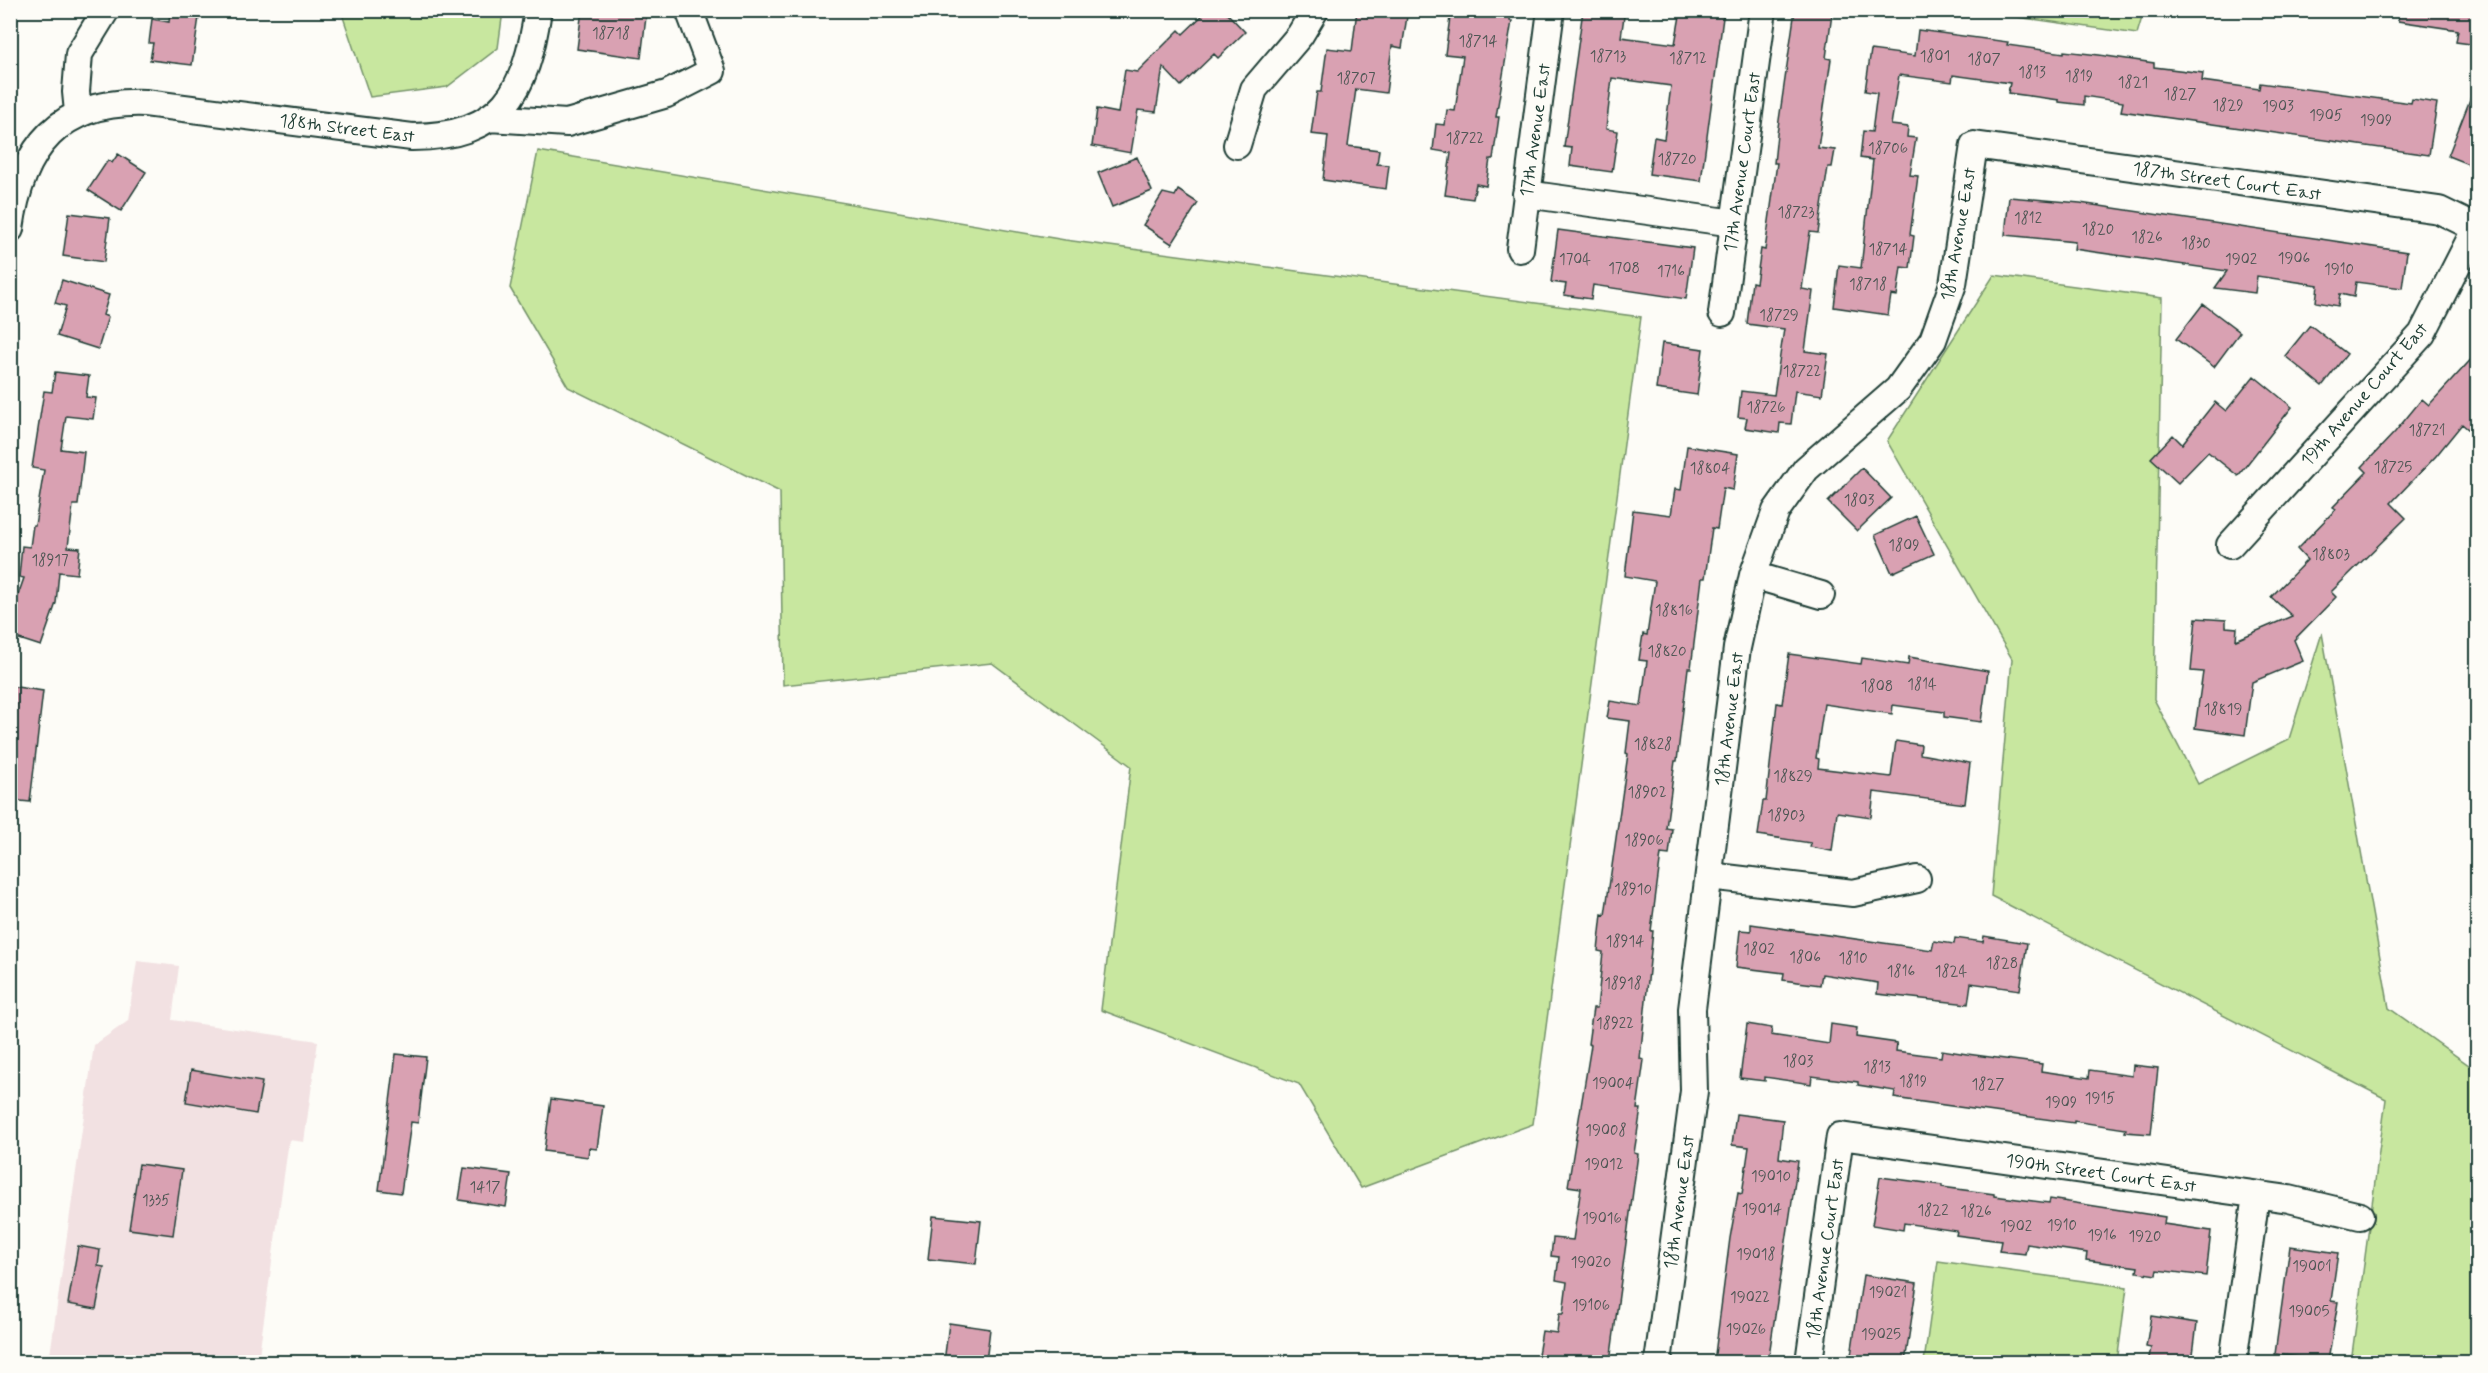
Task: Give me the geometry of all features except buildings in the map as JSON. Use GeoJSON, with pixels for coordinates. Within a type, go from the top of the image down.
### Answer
{"type":"FeatureCollection","features":[{"type":"Feature","properties":{"kind":"street"},"geometry":{"type":"LineString","coordinates":[[10,229],[18,192],[30,160],[48,136],[65,120],[78,112],[76,92],[79,54],[106,10]]}},
{"type":"Feature","properties":{"kind":"street"},"geometry":{"type":"LineString","coordinates":[[488,118],[497,112],[519,85],[529,59],[538,10]]}},
{"type":"Feature","properties":{"kind":"street","name":"188th Street East"},"geometry":{"type":"LineString","coordinates":[[78,112],[125,102],[145,103],[412,137],[451,134],[488,118],[567,123],[667,94],[712,71],[689,10]]}},
{"type":"Feature","properties":{"kind":"street"},"geometry":{"type":"LineString","coordinates":[[1237,145],[1254,89],[1300,35],[1315,10]]}},
{"type":"Feature","properties":{"kind":"street","name":"17th Avenue East"},"geometry":{"type":"LineString","coordinates":[[1520,249],[1551,10]]}},
{"type":"Feature","properties":{"kind":"street","name":"17th Avenue Court East"},"geometry":{"type":"LineString","coordinates":[[1722,313],[1763,10]]}},
{"type":"Feature","properties":{"kind":"street","name":"187th Street Court East"},"geometry":{"type":"LineString","coordinates":[[1974,145],[2439,210],[2477,228]]}},
{"type":"Feature","properties":{"kind":"street","name":"18th Avenue East"},"geometry":{"type":"LineString","coordinates":[[1658,1362],[1694,1091],[1692,1009],[1737,648],[1753,575],[1776,511],[1806,469],[1898,389],[1933,340],[1953,284],[1974,145]]}},
{"type":"Feature","properties":{"kind":"street"},"geometry":{"type":"LineString","coordinates":[[1526,194],[1734,223]]}},
{"type":"Feature","properties":{"kind":"street","name":"19th Avenue Court East"},"geometry":{"type":"LineString","coordinates":[[2230,545],[2422,334],[2477,228]]}},
{"type":"Feature","properties":{"kind":"street"},"geometry":{"type":"LineString","coordinates":[[1753,575],[1821,595]]}},
{"type":"Feature","properties":{"kind":"street"},"geometry":{"type":"LineString","coordinates":[[1709,876],[1853,893],[1917,879]]}},
{"type":"Feature","properties":{"kind":"street","name":"190th Street Court East"},"geometry":{"type":"LineString","coordinates":[[1840,1136],[2289,1199],[2360,1216]]}},
{"type":"Feature","properties":{"kind":"street","name":"18th Avenue Court East"},"geometry":{"type":"LineString","coordinates":[[1809,1362],[1840,1136]]}},
{"type":"Feature","properties":{"kind":"street"},"geometry":{"type":"LineString","coordinates":[[2233,1362],[2256,1195]]}},
{"type":"Feature","properties":{"kind":"shaded area"},"geometry":{"type":"Polygon","coordinates":[[[137,961],[179,966],[172,1020],[318,1041],[304,1142],[289,1140],[258,1362],[49,1362],[94,1045],[128,1021],[137,961]]]}},
{"type":"Feature","properties":{"kind":"green space"},"geometry":{"type":"Polygon","coordinates":[[[341,10],[503,11],[498,48],[447,87],[370,97],[341,10]]]}},
{"type":"Feature","properties":{"kind":"green space"},"geometry":{"type":"Polygon","coordinates":[[[2144,10],[2137,34],[1975,11],[2144,10]]]}},
{"type":"Feature","properties":{"kind":"green space"},"geometry":{"type":"Polygon","coordinates":[[[538,151],[1065,240],[1641,317],[1533,1124],[1361,1188],[1299,1084],[1101,1010],[1131,766],[992,663],[783,685],[780,492],[568,387],[510,288],[538,151]]]}},
{"type":"Feature","properties":{"kind":"green space"},"geometry":{"type":"Polygon","coordinates":[[[1994,275],[2162,298],[2154,699],[2198,784],[2289,739],[2322,633],[2389,1008],[2477,1071],[2477,1362],[2351,1362],[2386,1099],[1991,896],[2012,659],[1887,441],[1994,275]]]}},
{"type":"Feature","properties":{"kind":"green space"},"geometry":{"type":"Polygon","coordinates":[[[1938,1261],[2127,1287],[2117,1362],[1924,1362],[1938,1261]]]}}]}
